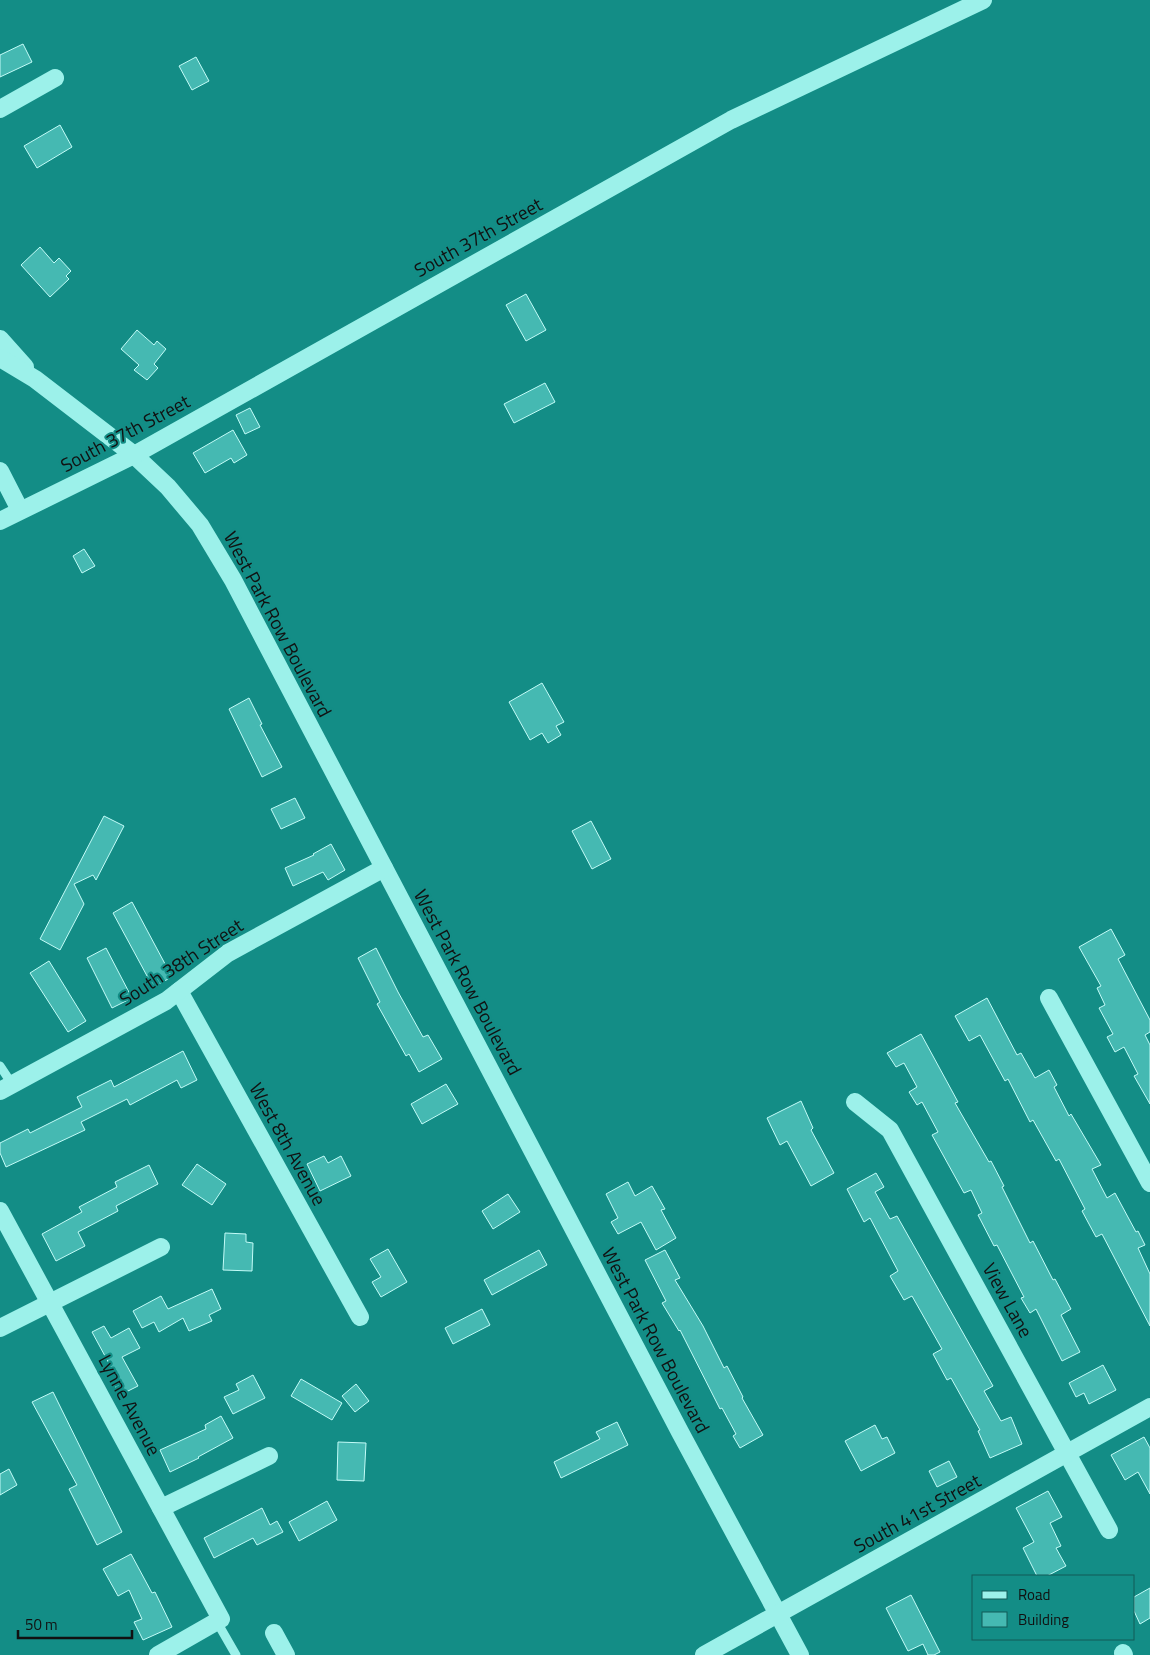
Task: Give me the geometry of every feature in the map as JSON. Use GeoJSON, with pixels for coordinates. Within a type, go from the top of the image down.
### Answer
{"type":"FeatureCollection","features":[{"type":"Feature","properties":{"kind":"street","name":"South 37th Street"},"geometry":{"type":"LineString","coordinates":[[0,521],[134,455],[731,120],[983,0]]}},
{"type":"Feature","properties":{"kind":"street"},"geometry":{"type":"LineString","coordinates":[[0,109],[55,78]]}},
{"type":"Feature","properties":{"kind":"street","name":"West Park Row Boulevard"},"geometry":{"type":"LineString","coordinates":[[0,339],[35,379]]}},
{"type":"Feature","properties":{"kind":"street","name":"West Park Row Boulevard"},"geometry":{"type":"LineString","coordinates":[[0,358],[35,379],[134,455],[168,487],[200,525],[233,580],[800,1655]]}},
{"type":"Feature","properties":{"kind":"street"},"geometry":{"type":"LineString","coordinates":[[0,471],[20,510]]}},
{"type":"Feature","properties":{"kind":"street","name":"South 38th Street"},"geometry":{"type":"LineString","coordinates":[[6,1088],[166,1001],[228,953],[384,868]]}},
{"type":"Feature","properties":{"kind":"street","name":"West 8th Avenue"},"geometry":{"type":"LineString","coordinates":[[179,991],[360,1317]]}},
{"type":"Feature","properties":{"kind":"street"},"geometry":{"type":"LineString","coordinates":[[1049,998],[1150,1183]]}},
{"type":"Feature","properties":{"kind":"street","name":"View Lane"},"geometry":{"type":"LineString","coordinates":[[855,1102],[890,1130],[1109,1530]]}},
{"type":"Feature","properties":{"kind":"street","name":"Lynne Avenue"},"geometry":{"type":"LineString","coordinates":[[0,1211],[161,1508],[219,1620]]}},
{"type":"Feature","properties":{"kind":"street"},"geometry":{"type":"LineString","coordinates":[[0,1328],[161,1247]]}},
{"type":"Feature","properties":{"kind":"street","name":"South 41st Street"},"geometry":{"type":"LineString","coordinates":[[704,1655],[1150,1407]]}},
{"type":"Feature","properties":{"kind":"street"},"geometry":{"type":"LineString","coordinates":[[161,1508],[269,1456]]}},
{"type":"Feature","properties":{"kind":"street"},"geometry":{"type":"LineString","coordinates":[[158,1655],[219,1620]]}},
{"type":"Feature","properties":{"kind":"street"},"geometry":{"type":"LineString","coordinates":[[274,1632],[286,1655]]}},
{"type":"Feature","properties":{"kind":"lane"},"geometry":{"type":"LineString","coordinates":[[0,1066],[6,1088]]}},
{"type":"Feature","properties":{"kind":"lane"},"geometry":{"type":"LineString","coordinates":[[219,1620],[236,1655]]}},
{"type":"Feature","properties":{"kind":"building"},"geometry":{"type":"Polygon","coordinates":[[[23,44],[32,62],[0,77],[0,55],[23,44]]]}},
{"type":"Feature","properties":{"kind":"building"},"geometry":{"type":"Polygon","coordinates":[[[196,57],[209,81],[192,90],[179,66],[196,57]]]}},
{"type":"Feature","properties":{"kind":"building"},"geometry":{"type":"Polygon","coordinates":[[[60,125],[72,147],[37,168],[24,146],[60,125]]]}},
{"type":"Feature","properties":{"kind":"building"},"geometry":{"type":"Polygon","coordinates":[[[40,247],[54,263],[59,258],[71,271],[66,276],[69,279],[50,297],[21,265],[40,247]]]}},
{"type":"Feature","properties":{"kind":"building"},"geometry":{"type":"Polygon","coordinates":[[[526,294],[546,330],[526,341],[506,305],[526,294]]]}},
{"type":"Feature","properties":{"kind":"building"},"geometry":{"type":"Polygon","coordinates":[[[137,330],[154,345],[157,341],[166,349],[154,364],[158,368],[147,380],[134,370],[139,365],[121,349],[137,330]]]}},
{"type":"Feature","properties":{"kind":"building"},"geometry":{"type":"Polygon","coordinates":[[[545,383],[555,402],[514,423],[504,404],[545,383]]]}},
{"type":"Feature","properties":{"kind":"building"},"geometry":{"type":"Polygon","coordinates":[[[250,408],[260,427],[245,434],[236,415],[250,408]]]}},
{"type":"Feature","properties":{"kind":"building"},"geometry":{"type":"Polygon","coordinates":[[[233,430],[247,455],[234,463],[231,458],[205,473],[193,453],[233,430]]]}},
{"type":"Feature","properties":{"kind":"building"},"geometry":{"type":"Polygon","coordinates":[[[84,549],[95,566],[82,573],[73,556],[84,549]]]}},
{"type":"Feature","properties":{"kind":"building"},"geometry":{"type":"Polygon","coordinates":[[[542,683],[564,722],[556,726],[561,735],[548,743],[542,733],[530,740],[509,702],[542,683]]]}},
{"type":"Feature","properties":{"kind":"building"},"geometry":{"type":"Polygon","coordinates":[[[249,698],[262,724],[260,725],[282,767],[262,777],[229,709],[249,698]]]}},
{"type":"Feature","properties":{"kind":"building"},"geometry":{"type":"Polygon","coordinates":[[[295,798],[305,818],[281,829],[271,809],[295,798]]]}},
{"type":"Feature","properties":{"kind":"building"},"geometry":{"type":"Polygon","coordinates":[[[104,816],[124,826],[96,880],[93,875],[74,884],[84,904],[60,950],[40,939],[104,816]]]}},
{"type":"Feature","properties":{"kind":"building"},"geometry":{"type":"Polygon","coordinates":[[[591,821],[611,859],[592,869],[572,831],[591,821]]]}},
{"type":"Feature","properties":{"kind":"building"},"geometry":{"type":"Polygon","coordinates":[[[331,844],[345,870],[328,880],[323,872],[293,886],[285,868],[314,855],[331,844]]]}},
{"type":"Feature","properties":{"kind":"building"},"geometry":{"type":"Polygon","coordinates":[[[132,902],[172,977],[153,987],[113,913],[132,902]]]}},
{"type":"Feature","properties":{"kind":"building"},"geometry":{"type":"Polygon","coordinates":[[[1111,929],[1125,955],[1118,959],[1150,1020],[1150,1032],[1145,1035],[1150,1045],[1150,1104],[1134,1076],[1138,1074],[1124,1047],[1115,1052],[1107,1037],[1113,1034],[1099,1008],[1105,1005],[1097,988],[1101,986],[1079,947],[1111,929]]]}},
{"type":"Feature","properties":{"kind":"building"},"geometry":{"type":"Polygon","coordinates":[[[106,948],[132,998],[112,1008],[87,958],[106,948]]]}},
{"type":"Feature","properties":{"kind":"building"},"geometry":{"type":"Polygon","coordinates":[[[376,948],[423,1037],[428,1035],[442,1059],[419,1072],[409,1054],[406,1056],[377,1004],[380,1002],[358,958],[376,948]]]}},
{"type":"Feature","properties":{"kind":"building"},"geometry":{"type":"Polygon","coordinates":[[[49,961],[86,1021],[68,1032],[30,973],[49,961]]]}},
{"type":"Feature","properties":{"kind":"building"},"geometry":{"type":"Polygon","coordinates":[[[987,998],[1017,1055],[1021,1053],[1035,1078],[1049,1070],[1057,1085],[1054,1087],[1069,1116],[1071,1114],[1101,1165],[1092,1169],[1107,1198],[1115,1193],[1145,1245],[1138,1248],[1150,1274],[1150,1326],[1102,1234],[1096,1237],[1082,1211],[1085,1209],[1059,1159],[1056,1161],[1033,1120],[1030,1122],[1008,1079],[1005,1081],[980,1035],[969,1041],[955,1016],[987,998]]]}},
{"type":"Feature","properties":{"kind":"building"},"geometry":{"type":"Polygon","coordinates":[[[921,1034],[958,1102],[955,1103],[989,1162],[991,1161],[1030,1243],[1033,1241],[1053,1280],[1055,1279],[1071,1309],[1061,1315],[1080,1352],[1062,1361],[1036,1309],[1030,1313],[1021,1298],[1024,1297],[997,1245],[994,1246],[978,1215],[982,1213],[971,1190],[964,1193],[932,1135],[938,1132],[922,1102],[917,1105],[909,1092],[917,1087],[904,1063],[896,1067],[887,1053],[921,1034]]]}},
{"type":"Feature","properties":{"kind":"building"},"geometry":{"type":"Polygon","coordinates":[[[183,1051],[197,1080],[181,1088],[177,1080],[130,1105],[127,1099],[81,1122],[85,1130],[6,1167],[0,1153],[0,1143],[28,1129],[30,1133],[82,1107],[77,1097],[111,1080],[114,1087],[183,1051]]]}},
{"type":"Feature","properties":{"kind":"building"},"geometry":{"type":"Polygon","coordinates":[[[446,1084],[458,1104],[422,1124],[411,1104],[446,1084]]]}},
{"type":"Feature","properties":{"kind":"building"},"geometry":{"type":"Polygon","coordinates":[[[801,1101],[813,1128],[811,1130],[834,1173],[811,1186],[787,1141],[780,1145],[767,1118],[801,1101]]]}},
{"type":"Feature","properties":{"kind":"building"},"geometry":{"type":"Polygon","coordinates":[[[324,1156],[328,1163],[341,1156],[351,1176],[320,1191],[307,1164],[324,1156]]]}},
{"type":"Feature","properties":{"kind":"building"},"geometry":{"type":"Polygon","coordinates":[[[197,1164],[226,1184],[212,1205],[182,1185],[197,1164]]]}},
{"type":"Feature","properties":{"kind":"building"},"geometry":{"type":"Polygon","coordinates":[[[149,1165],[158,1184],[116,1206],[118,1211],[78,1232],[85,1246],[56,1261],[42,1234],[82,1212],[79,1207],[117,1187],[115,1182],[149,1165]]]}},
{"type":"Feature","properties":{"kind":"building"},"geometry":{"type":"Polygon","coordinates":[[[876,1173],[884,1187],[875,1192],[890,1219],[897,1216],[993,1386],[984,1391],[1001,1421],[1011,1417],[1022,1444],[990,1458],[978,1431],[980,1430],[951,1378],[947,1380],[933,1354],[942,1349],[912,1296],[904,1300],[890,1276],[898,1271],[870,1218],[864,1222],[847,1189],[876,1173]]]}},
{"type":"Feature","properties":{"kind":"building"},"geometry":{"type":"Polygon","coordinates":[[[628,1182],[635,1196],[652,1186],[665,1209],[661,1210],[676,1238],[656,1250],[641,1222],[618,1234],[611,1222],[618,1218],[606,1194],[628,1182]]]}},
{"type":"Feature","properties":{"kind":"building"},"geometry":{"type":"Polygon","coordinates":[[[508,1194],[520,1212],[493,1229],[482,1211],[508,1194]]]}},
{"type":"Feature","properties":{"kind":"building"},"geometry":{"type":"Polygon","coordinates":[[[225,1233],[246,1234],[246,1242],[253,1243],[252,1271],[223,1270],[225,1233]]]}},
{"type":"Feature","properties":{"kind":"building"},"geometry":{"type":"Polygon","coordinates":[[[388,1249],[407,1282],[381,1297],[372,1282],[381,1277],[370,1259],[388,1249]]]}},
{"type":"Feature","properties":{"kind":"building"},"geometry":{"type":"Polygon","coordinates":[[[539,1250],[547,1265],[492,1295],[484,1280],[539,1250]]]}},
{"type":"Feature","properties":{"kind":"building"},"geometry":{"type":"Polygon","coordinates":[[[665,1250],[680,1278],[675,1280],[703,1326],[724,1368],[727,1366],[742,1398],[763,1435],[740,1448],[733,1436],[736,1434],[722,1408],[720,1409],[680,1330],[662,1303],[666,1301],[645,1260],[665,1250]]]}},
{"type":"Feature","properties":{"kind":"building"},"geometry":{"type":"Polygon","coordinates":[[[212,1289],[221,1309],[209,1315],[212,1321],[189,1331],[183,1318],[159,1332],[154,1322],[142,1328],[133,1311],[161,1296],[168,1309],[212,1289]]]}},
{"type":"Feature","properties":{"kind":"building"},"geometry":{"type":"Polygon","coordinates":[[[482,1309],[490,1325],[453,1344],[445,1328],[482,1309]]]}},
{"type":"Feature","properties":{"kind":"building"},"geometry":{"type":"Polygon","coordinates":[[[104,1326],[111,1338],[129,1328],[140,1348],[122,1357],[138,1386],[120,1395],[113,1382],[118,1380],[92,1332],[104,1326]]]}},
{"type":"Feature","properties":{"kind":"building"},"geometry":{"type":"Polygon","coordinates":[[[1103,1365],[1116,1390],[1089,1404],[1084,1393],[1076,1397],[1069,1383],[1103,1365]]]}},
{"type":"Feature","properties":{"kind":"building"},"geometry":{"type":"Polygon","coordinates":[[[253,1375],[265,1398],[233,1414],[224,1397],[239,1390],[236,1384],[253,1375]]]}},
{"type":"Feature","properties":{"kind":"building"},"geometry":{"type":"Polygon","coordinates":[[[301,1379],[342,1403],[332,1420],[291,1396],[301,1379]]]}},
{"type":"Feature","properties":{"kind":"building"},"geometry":{"type":"Polygon","coordinates":[[[356,1384],[369,1401],[355,1412],[342,1396],[356,1384]]]}},
{"type":"Feature","properties":{"kind":"building"},"geometry":{"type":"Polygon","coordinates":[[[53,1392],[122,1532],[97,1545],[69,1489],[77,1485],[32,1402],[53,1392]]]}},
{"type":"Feature","properties":{"kind":"building"},"geometry":{"type":"Polygon","coordinates":[[[221,1416],[233,1438],[170,1472],[160,1450],[206,1429],[205,1425],[221,1416]]]}},
{"type":"Feature","properties":{"kind":"building"},"geometry":{"type":"Polygon","coordinates":[[[617,1422],[628,1445],[561,1478],[554,1462],[600,1439],[596,1432],[617,1422]]]}},
{"type":"Feature","properties":{"kind":"building"},"geometry":{"type":"Polygon","coordinates":[[[875,1425],[882,1439],[887,1437],[895,1453],[861,1471],[845,1441],[875,1425]]]}},
{"type":"Feature","properties":{"kind":"building"},"geometry":{"type":"Polygon","coordinates":[[[1144,1437],[1150,1448],[1150,1494],[1138,1472],[1125,1480],[1111,1455],[1144,1437]]]}},
{"type":"Feature","properties":{"kind":"building"},"geometry":{"type":"Polygon","coordinates":[[[338,1442],[366,1443],[364,1481],[337,1480],[338,1442]]]}},
{"type":"Feature","properties":{"kind":"building"},"geometry":{"type":"Polygon","coordinates":[[[949,1461],[957,1477],[937,1487],[929,1471],[949,1461]]]}},
{"type":"Feature","properties":{"kind":"building"},"geometry":{"type":"Polygon","coordinates":[[[9,1469],[17,1485],[0,1495],[0,1474],[9,1469]]]}},
{"type":"Feature","properties":{"kind":"building"},"geometry":{"type":"Polygon","coordinates":[[[1048,1491],[1062,1517],[1050,1523],[1061,1546],[1056,1548],[1066,1566],[1049,1575],[1036,1575],[1023,1548],[1034,1542],[1016,1508],[1048,1491]]]}},
{"type":"Feature","properties":{"kind":"building"},"geometry":{"type":"Polygon","coordinates":[[[327,1501],[337,1520],[299,1541],[289,1522],[327,1501]]]}},
{"type":"Feature","properties":{"kind":"building"},"geometry":{"type":"Polygon","coordinates":[[[262,1508],[270,1525],[277,1521],[283,1532],[257,1545],[253,1538],[214,1558],[204,1538],[262,1508]]]}},
{"type":"Feature","properties":{"kind":"building"},"geometry":{"type":"Polygon","coordinates":[[[131,1554],[152,1593],[155,1592],[172,1627],[143,1640],[134,1622],[142,1619],[129,1590],[118,1596],[103,1569],[131,1554]]]}},
{"type":"Feature","properties":{"kind":"building"},"geometry":{"type":"Polygon","coordinates":[[[1150,1588],[1150,1618],[1140,1624],[1135,1613],[1135,1596],[1150,1588]]]}},
{"type":"Feature","properties":{"kind":"building"},"geometry":{"type":"Polygon","coordinates":[[[911,1595],[940,1652],[934,1655],[928,1655],[923,1644],[908,1651],[886,1608],[911,1595]]]}}]}
